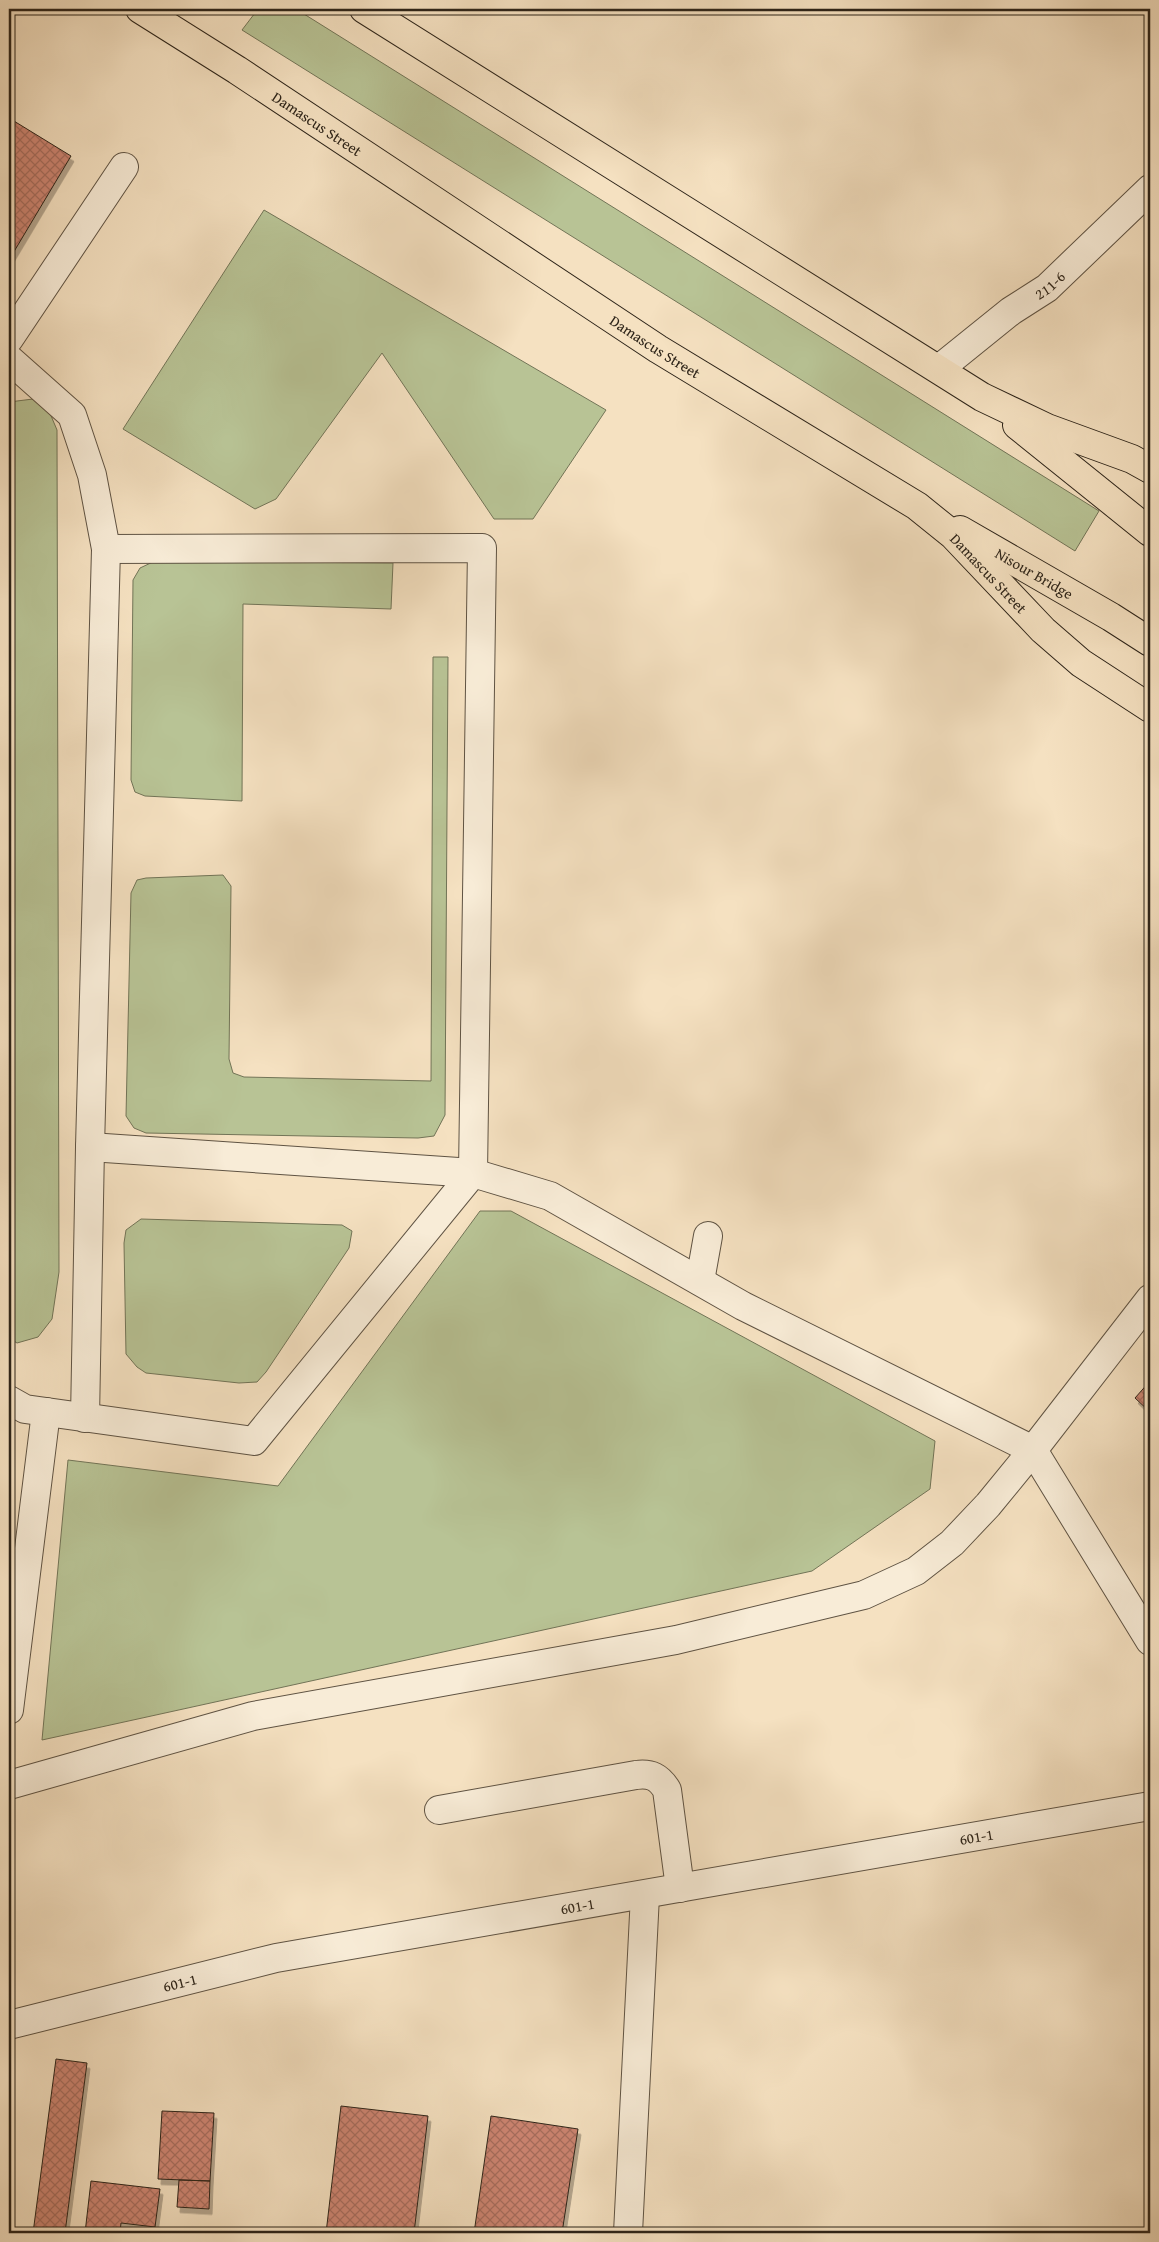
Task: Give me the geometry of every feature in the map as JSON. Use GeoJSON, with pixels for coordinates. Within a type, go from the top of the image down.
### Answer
{"type":"FeatureCollection","features":[{"type":"Feature","properties":{"kind":"main road","name":"Damascus Street"},"geometry":{"type":"LineString","coordinates":[[140,9],[237,70],[658,349],[917,506],[953,535],[1043,630],[1081,662],[1150,708]]}},
{"type":"Feature","properties":{"kind":"main road"},"geometry":{"type":"LineString","coordinates":[[364,9],[982,397],[1150,532]]}},
{"type":"Feature","properties":{"kind":"main road"},"geometry":{"type":"LineString","coordinates":[[982,397],[1047,428],[1132,459],[1150,469]]}},
{"type":"Feature","properties":{"kind":"main road","name":"Nisour Bridge"},"geometry":{"type":"LineString","coordinates":[[917,506],[1111,616],[1150,642]]}},
{"type":"Feature","properties":{"kind":"street"},"geometry":{"type":"LineString","coordinates":[[9,339],[124,167]]}},
{"type":"Feature","properties":{"kind":"street","name":"211-6"},"geometry":{"type":"LineString","coordinates":[[939,369],[1011,311],[1047,288],[1150,189]]}},
{"type":"Feature","properties":{"kind":"street"},"geometry":{"type":"LineString","coordinates":[[9,359],[72,415],[92,475],[106,549],[90,1147],[85,1418]]}},
{"type":"Feature","properties":{"kind":"street"},"geometry":{"type":"LineString","coordinates":[[9,1400],[25,1409],[254,1441],[473,1172],[482,548],[106,549]]}},
{"type":"Feature","properties":{"kind":"street"},"geometry":{"type":"LineString","coordinates":[[90,1147],[473,1172],[550,1196],[742,1306],[1033,1450],[1150,1641]]}},
{"type":"Feature","properties":{"kind":"street"},"geometry":{"type":"LineString","coordinates":[[700,1282],[708,1236]]}},
{"type":"Feature","properties":{"kind":"street"},"geometry":{"type":"LineString","coordinates":[[9,1785],[252,1716],[676,1640],[864,1594],[916,1571],[952,1543],[988,1505],[1033,1450],[1150,1299]]}},
{"type":"Feature","properties":{"kind":"street"},"geometry":{"type":"LineString","coordinates":[[9,1710],[46,1412]]}},
{"type":"Feature","properties":{"kind":"street"},"geometry":{"type":"LineString","coordinates":[[439,1810],[636,1775],[654,1776],[662,1781],[667,1790],[680,1888]]}},
{"type":"Feature","properties":{"kind":"street","name":"601-1"},"geometry":{"type":"LineString","coordinates":[[9,2025],[276,1958],[1150,1806]]}},
{"type":"Feature","properties":{"kind":"street"},"geometry":{"type":"LineString","coordinates":[[628,2233],[645,1895]]}},
{"type":"Feature","properties":{"kind":"green space"},"geometry":{"type":"Polygon","coordinates":[[[258,9],[296,9],[1099,511],[1075,551],[242,30],[258,9]]]}},
{"type":"Feature","properties":{"kind":"green space"},"geometry":{"type":"Polygon","coordinates":[[[264,210],[606,410],[533,519],[494,519],[382,353],[276,499],[255,509],[123,429],[264,210]]]}},
{"type":"Feature","properties":{"kind":"green space"},"geometry":{"type":"Polygon","coordinates":[[[33,399],[49,411],[57,430],[59,1272],[52,1319],[38,1337],[17,1343],[9,1338],[9,402],[33,399]]]}},
{"type":"Feature","properties":{"kind":"green space"},"geometry":{"type":"Polygon","coordinates":[[[155,561],[393,563],[391,609],[243,604],[242,801],[145,796],[135,792],[131,780],[133,580],[140,568],[155,561]]]}},
{"type":"Feature","properties":{"kind":"green space"},"geometry":{"type":"Polygon","coordinates":[[[433,657],[448,657],[445,1115],[434,1136],[418,1138],[146,1133],[134,1128],[126,1116],[131,893],[137,880],[146,878],[223,875],[231,886],[229,1059],[233,1073],[244,1077],[431,1081],[433,657]]]}},
{"type":"Feature","properties":{"kind":"green space"},"geometry":{"type":"Polygon","coordinates":[[[480,1211],[511,1211],[935,1441],[930,1489],[812,1571],[42,1740],[68,1460],[278,1486],[480,1211]]]}},
{"type":"Feature","properties":{"kind":"green space"},"geometry":{"type":"Polygon","coordinates":[[[141,1219],[342,1225],[352,1231],[349,1248],[266,1372],[257,1382],[239,1383],[146,1373],[137,1367],[126,1354],[124,1243],[126,1230],[141,1219]]]}},
{"type":"Feature","properties":{"kind":"building"},"geometry":{"type":"Polygon","coordinates":[[[9,118],[71,156],[9,260],[9,118]]]}},
{"type":"Feature","properties":{"kind":"building"},"geometry":{"type":"Polygon","coordinates":[[[1150,1381],[1150,1412],[1135,1398],[1150,1381]]]}},
{"type":"Feature","properties":{"kind":"building"},"geometry":{"type":"Polygon","coordinates":[[[56,2059],[87,2063],[65,2233],[33,2233],[56,2059]]]}},
{"type":"Feature","properties":{"kind":"building"},"geometry":{"type":"Polygon","coordinates":[[[341,2106],[428,2116],[414,2233],[326,2233],[341,2106]]]}},
{"type":"Feature","properties":{"kind":"building"},"geometry":{"type":"Polygon","coordinates":[[[162,2111],[214,2113],[210,2181],[158,2179],[162,2111]]]}},
{"type":"Feature","properties":{"kind":"building"},"geometry":{"type":"Polygon","coordinates":[[[491,2116],[578,2129],[562,2233],[474,2233],[491,2116]]]}},
{"type":"Feature","properties":{"kind":"building"},"geometry":{"type":"Polygon","coordinates":[[[179,2180],[210,2181],[209,2209],[177,2207],[179,2180]]]}},
{"type":"Feature","properties":{"kind":"building"},"geometry":{"type":"Polygon","coordinates":[[[91,2181],[160,2189],[155,2227],[121,2223],[120,2233],[85,2233],[91,2181]]]}}]}
